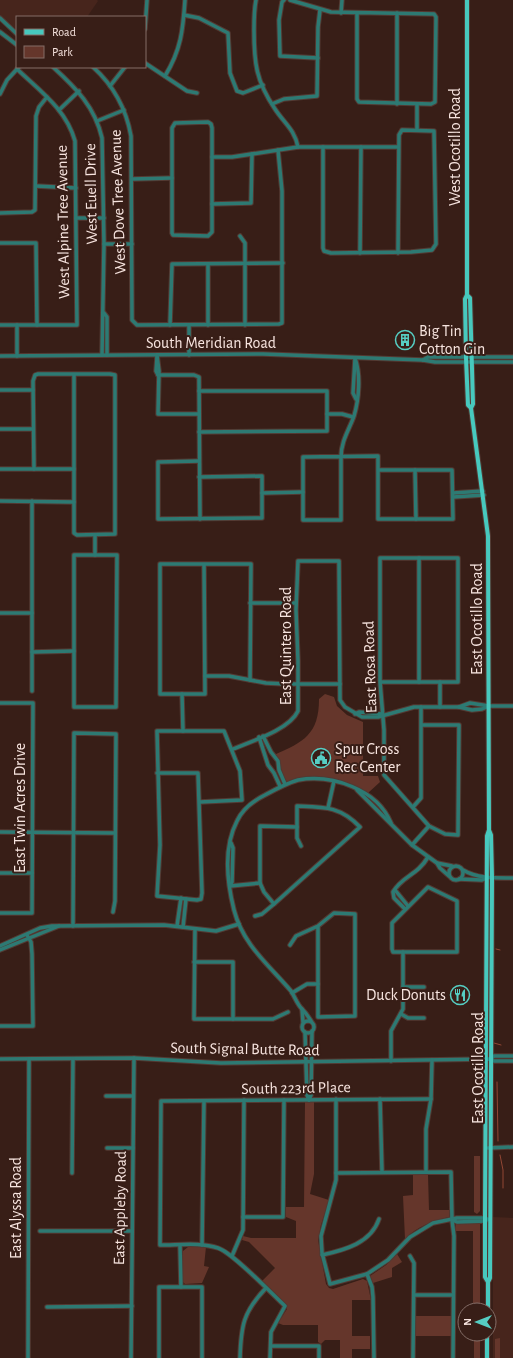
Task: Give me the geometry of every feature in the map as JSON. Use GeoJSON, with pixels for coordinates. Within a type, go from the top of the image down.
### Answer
{"type":"FeatureCollection","features":[{"type":"Feature","properties":{"kind":"main road","name":"West Ocotillo Road"},"geometry":{"type":"LineString","coordinates":[[467,0],[466,360],[468,404],[471,408]]}},
{"type":"Feature","properties":{"kind":"main road","name":"West Ocotillo Road"},"geometry":{"type":"LineString","coordinates":[[467,295],[470,298],[473,404],[471,408]]}},
{"type":"Feature","properties":{"kind":"main road","name":"East Ocotillo Road"},"geometry":{"type":"LineString","coordinates":[[471,408],[484,493],[488,536],[489,830],[487,836],[489,878],[490,1059],[485,1220],[485,1277],[488,1282]]}},
{"type":"Feature","properties":{"kind":"main road","name":"East Ocotillo Road"},"geometry":{"type":"LineString","coordinates":[[488,1302],[488,1282],[490,1278],[490,1220],[485,1059],[489,878]]}},
{"type":"Feature","properties":{"kind":"main road"},"geometry":{"type":"LineString","coordinates":[[487,1358],[488,1342]]}},
{"type":"Feature","properties":{"kind":"street"},"geometry":{"type":"LineString","coordinates":[[146,16],[147,0]]}},
{"type":"Feature","properties":{"kind":"street"},"geometry":{"type":"LineString","coordinates":[[165,76],[177,54],[182,40],[185,0]]}},
{"type":"Feature","properties":{"kind":"street"},"geometry":{"type":"LineString","coordinates":[[256,0],[254,14],[254,61],[257,74],[272,104],[295,134],[298,147]]}},
{"type":"Feature","properties":{"kind":"street"},"geometry":{"type":"LineString","coordinates":[[284,0],[282,2],[279,20],[280,56],[318,58]]}},
{"type":"Feature","properties":{"kind":"street"},"geometry":{"type":"LineString","coordinates":[[290,0],[320,10],[341,13],[357,13],[396,14],[434,14],[436,17],[435,102],[431,104],[359,102],[357,99],[357,13]]}},
{"type":"Feature","properties":{"kind":"street"},"geometry":{"type":"LineString","coordinates":[[341,13],[342,0]]}},
{"type":"Feature","properties":{"kind":"street"},"geometry":{"type":"LineString","coordinates":[[272,104],[284,99],[317,96],[318,26],[320,10]]}},
{"type":"Feature","properties":{"kind":"street"},"geometry":{"type":"LineString","coordinates":[[396,14],[396,104]]}},
{"type":"Feature","properties":{"kind":"street"},"geometry":{"type":"LineString","coordinates":[[184,15],[199,18],[228,34],[230,73],[237,91],[240,93],[262,85]]}},
{"type":"Feature","properties":{"kind":"street"},"geometry":{"type":"LineString","coordinates":[[0,18],[16,33]]}},
{"type":"Feature","properties":{"kind":"street"},"geometry":{"type":"LineString","coordinates":[[0,32],[16,44]]}},
{"type":"Feature","properties":{"kind":"street"},"geometry":{"type":"LineString","coordinates":[[146,64],[187,91],[197,93]]}},
{"type":"Feature","properties":{"kind":"street"},"geometry":{"type":"LineString","coordinates":[[0,94],[8,80],[18,68]]}},
{"type":"Feature","properties":{"kind":"street","name":"West Alpine Tree Avenue"},"geometry":{"type":"LineString","coordinates":[[18,68],[57,106],[68,122],[75,141],[77,325],[37,325]]}},
{"type":"Feature","properties":{"kind":"street","name":"West Euell Drive"},"geometry":{"type":"LineString","coordinates":[[54,68],[79,91],[88,102],[97,121],[103,145],[104,312],[102,317],[102,355]]}},
{"type":"Feature","properties":{"kind":"street","name":"West Dove Tree Avenue"},"geometry":{"type":"LineString","coordinates":[[94,68],[110,86],[124,110],[131,136],[134,324],[170,325]]}},
{"type":"Feature","properties":{"kind":"street"},"geometry":{"type":"LineString","coordinates":[[110,86],[124,68]]}},
{"type":"Feature","properties":{"kind":"street"},"geometry":{"type":"LineString","coordinates":[[59,110],[79,91]]}},
{"type":"Feature","properties":{"kind":"street"},"geometry":{"type":"LineString","coordinates":[[0,213],[32,212],[35,210],[36,116],[39,107],[47,97]]}},
{"type":"Feature","properties":{"kind":"street"},"geometry":{"type":"LineString","coordinates":[[417,104],[417,130]]}},
{"type":"Feature","properties":{"kind":"street"},"geometry":{"type":"LineString","coordinates":[[97,121],[124,110]]}},
{"type":"Feature","properties":{"kind":"street"},"geometry":{"type":"LineString","coordinates":[[208,122],[211,124],[212,157],[211,234],[174,235],[172,233],[173,125],[175,123],[208,122]]}},
{"type":"Feature","properties":{"kind":"street"},"geometry":{"type":"LineString","coordinates":[[323,147],[324,251],[331,253],[398,253],[432,250],[434,248],[434,131],[402,130],[400,132],[398,146],[398,253]]}},
{"type":"Feature","properties":{"kind":"street"},"geometry":{"type":"LineString","coordinates":[[212,157],[252,154],[298,147],[398,146]]}},
{"type":"Feature","properties":{"kind":"street"},"geometry":{"type":"LineString","coordinates":[[360,147],[360,253]]}},
{"type":"Feature","properties":{"kind":"street"},"geometry":{"type":"LineString","coordinates":[[278,150],[282,191],[282,263],[282,323],[170,325],[172,264],[282,263]]}},
{"type":"Feature","properties":{"kind":"street"},"geometry":{"type":"LineString","coordinates":[[212,204],[251,203],[252,154]]}},
{"type":"Feature","properties":{"kind":"street"},"geometry":{"type":"LineString","coordinates":[[132,179],[172,178]]}},
{"type":"Feature","properties":{"kind":"street"},"geometry":{"type":"LineString","coordinates":[[36,186],[76,188]]}},
{"type":"Feature","properties":{"kind":"street"},"geometry":{"type":"LineString","coordinates":[[76,218],[104,218]]}},
{"type":"Feature","properties":{"kind":"street"},"geometry":{"type":"LineString","coordinates":[[240,236],[245,243],[245,324]]}},
{"type":"Feature","properties":{"kind":"street"},"geometry":{"type":"LineString","coordinates":[[0,243],[36,243],[37,325],[0,325]]}},
{"type":"Feature","properties":{"kind":"street"},"geometry":{"type":"LineString","coordinates":[[104,244],[132,244]]}},
{"type":"Feature","properties":{"kind":"street"},"geometry":{"type":"LineString","coordinates":[[208,264],[208,325]]}},
{"type":"Feature","properties":{"kind":"street","name":"West Euell Drive"},"geometry":{"type":"LineString","coordinates":[[104,312],[107,317],[107,355]]}},
{"type":"Feature","properties":{"kind":"street"},"geometry":{"type":"LineString","coordinates":[[16,325],[17,356]]}},
{"type":"Feature","properties":{"kind":"street"},"geometry":{"type":"LineString","coordinates":[[189,325],[189,355]]}},
{"type":"Feature","properties":{"kind":"street"},"geometry":{"type":"LineString","coordinates":[[157,355],[158,414],[199,414]]}},
{"type":"Feature","properties":{"kind":"street","name":"South Meridian Road"},"geometry":{"type":"LineString","coordinates":[[0,356],[291,355],[423,360],[428,357],[513,362]]}},
{"type":"Feature","properties":{"kind":"street","name":"South Meridian Road"},"geometry":{"type":"LineString","coordinates":[[471,360],[513,357]]}},
{"type":"Feature","properties":{"kind":"street"},"geometry":{"type":"LineString","coordinates":[[355,358],[358,365],[358,394],[353,417],[343,439],[341,457],[341,520],[303,520],[303,457],[341,457],[378,456],[378,470],[378,519],[453,519],[452,470],[378,470]]}},
{"type":"Feature","properties":{"kind":"street"},"geometry":{"type":"LineString","coordinates":[[34,469],[33,390],[35,375],[38,374],[74,374],[110,374],[115,375],[115,534],[77,535],[74,533],[74,374]]}},
{"type":"Feature","properties":{"kind":"street"},"geometry":{"type":"LineString","coordinates":[[158,375],[197,375],[199,377],[200,519]]}},
{"type":"Feature","properties":{"kind":"street"},"geometry":{"type":"LineString","coordinates":[[0,390],[33,390]]}},
{"type":"Feature","properties":{"kind":"street"},"geometry":{"type":"LineString","coordinates":[[199,391],[326,391],[327,414],[327,431],[199,432]]}},
{"type":"Feature","properties":{"kind":"street"},"geometry":{"type":"LineString","coordinates":[[327,414],[342,414],[353,417]]}},
{"type":"Feature","properties":{"kind":"street"},"geometry":{"type":"LineString","coordinates":[[0,429],[34,429]]}},
{"type":"Feature","properties":{"kind":"street"},"geometry":{"type":"LineString","coordinates":[[199,461],[158,462],[158,519],[262,518],[262,476],[199,477]]}},
{"type":"Feature","properties":{"kind":"street"},"geometry":{"type":"LineString","coordinates":[[0,468],[74,469]]}},
{"type":"Feature","properties":{"kind":"street"},"geometry":{"type":"LineString","coordinates":[[415,470],[416,519]]}},
{"type":"Feature","properties":{"kind":"street"},"geometry":{"type":"LineString","coordinates":[[262,492],[303,492]]}},
{"type":"Feature","properties":{"kind":"street"},"geometry":{"type":"LineString","coordinates":[[453,495],[484,493]]}},
{"type":"Feature","properties":{"kind":"street"},"geometry":{"type":"LineString","coordinates":[[0,501],[74,502]]}},
{"type":"Feature","properties":{"kind":"street"},"geometry":{"type":"LineString","coordinates":[[32,502],[32,691]]}},
{"type":"Feature","properties":{"kind":"street"},"geometry":{"type":"LineString","coordinates":[[95,535],[95,555]]}},
{"type":"Feature","properties":{"kind":"street"},"geometry":{"type":"LineString","coordinates":[[74,555],[95,555],[116,555],[116,707],[74,707],[74,555]]}},
{"type":"Feature","properties":{"kind":"street","name":"East Rosa Road"},"geometry":{"type":"LineString","coordinates":[[412,808],[384,775],[380,682],[380,558],[419,558]]}},
{"type":"Feature","properties":{"kind":"street"},"geometry":{"type":"LineString","coordinates":[[380,682],[419,682],[440,682],[458,682],[458,558],[419,558],[419,682]]}},
{"type":"Feature","properties":{"kind":"street","name":"East Quintero Road"},"geometry":{"type":"LineString","coordinates":[[261,736],[287,724],[295,718],[298,711],[296,603],[298,561],[339,560],[340,684]]}},
{"type":"Feature","properties":{"kind":"street"},"geometry":{"type":"LineString","coordinates":[[204,564],[205,694],[160,694],[160,564],[204,564],[251,564],[250,680]]}},
{"type":"Feature","properties":{"kind":"street"},"geometry":{"type":"LineString","coordinates":[[250,603],[296,603]]}},
{"type":"Feature","properties":{"kind":"street"},"geometry":{"type":"LineString","coordinates":[[0,613],[32,613]]}},
{"type":"Feature","properties":{"kind":"street"},"geometry":{"type":"LineString","coordinates":[[32,652],[74,651]]}},
{"type":"Feature","properties":{"kind":"street"},"geometry":{"type":"LineString","coordinates":[[205,676],[229,676],[266,682],[298,684],[340,684],[340,700],[345,707],[355,714],[382,714],[421,707],[459,707],[472,710],[482,709],[489,706]]}},
{"type":"Feature","properties":{"kind":"street"},"geometry":{"type":"LineString","coordinates":[[440,682],[440,707]]}},
{"type":"Feature","properties":{"kind":"street"},"geometry":{"type":"LineString","coordinates":[[182,694],[182,731]]}},
{"type":"Feature","properties":{"kind":"street","name":"East Twin Acres Drive"},"geometry":{"type":"LineString","coordinates":[[0,703],[33,703],[32,913],[0,913]]}},
{"type":"Feature","properties":{"kind":"street"},"geometry":{"type":"LineString","coordinates":[[459,707],[470,703],[489,706],[513,706]]}},
{"type":"Feature","properties":{"kind":"street"},"geometry":{"type":"LineString","coordinates":[[421,707],[421,798],[412,808],[429,826],[445,834],[458,835],[459,725],[422,725]]}},
{"type":"Feature","properties":{"kind":"street"},"geometry":{"type":"LineString","coordinates":[[157,774],[198,773],[200,802],[201,899],[157,896],[160,845],[157,774],[157,732],[224,731],[233,749],[240,771],[242,800],[200,802]]}},
{"type":"Feature","properties":{"kind":"street"},"geometry":{"type":"LineString","coordinates":[[73,926],[74,733],[116,734],[115,902],[113,912]]}},
{"type":"Feature","properties":{"kind":"street"},"geometry":{"type":"LineString","coordinates":[[233,749],[261,736]]}},
{"type":"Feature","properties":{"kind":"street"},"geometry":{"type":"LineString","coordinates":[[261,736],[278,761],[283,785]]}},
{"type":"Feature","properties":{"kind":"street"},"geometry":{"type":"LineString","coordinates":[[261,736],[268,765],[283,785]]}},
{"type":"Feature","properties":{"kind":"street"},"geometry":{"type":"LineString","coordinates":[[268,761],[275,757]]}},
{"type":"Feature","properties":{"kind":"street"},"geometry":{"type":"LineString","coordinates":[[271,768],[274,769],[278,766]]}},
{"type":"Feature","properties":{"kind":"street"},"geometry":{"type":"LineString","coordinates":[[309,1062],[312,1031],[314,1026],[292,993],[248,943],[239,924],[233,906],[228,875],[229,849],[237,821],[243,812],[255,800],[283,785],[311,778],[334,781],[357,790],[361,790],[389,817],[391,823],[412,845],[437,863],[459,866],[472,875],[489,878],[513,878]]}},
{"type":"Feature","properties":{"kind":"street"},"geometry":{"type":"LineString","coordinates":[[328,808],[334,781]]}},
{"type":"Feature","properties":{"kind":"street"},"geometry":{"type":"LineString","coordinates":[[255,916],[262,914],[274,904],[360,826],[352,818],[342,812],[328,808],[297,806],[297,838],[301,846]]}},
{"type":"Feature","properties":{"kind":"street"},"geometry":{"type":"LineString","coordinates":[[274,904],[264,892],[260,883],[260,826],[297,827]]}},
{"type":"Feature","properties":{"kind":"street"},"geometry":{"type":"LineString","coordinates":[[412,845],[429,826]]}},
{"type":"Feature","properties":{"kind":"street"},"geometry":{"type":"LineString","coordinates":[[0,832],[115,833]]}},
{"type":"Feature","properties":{"kind":"street"},"geometry":{"type":"LineString","coordinates":[[405,909],[394,898],[393,894],[404,879],[421,868],[428,857]]}},
{"type":"Feature","properties":{"kind":"street"},"geometry":{"type":"LineString","coordinates":[[437,863],[440,868],[454,880],[482,880],[489,878]]}},
{"type":"Feature","properties":{"kind":"street"},"geometry":{"type":"LineString","coordinates":[[449,876],[449,869],[452,866]]}},
{"type":"Feature","properties":{"kind":"street"},"geometry":{"type":"LineString","coordinates":[[460,879],[463,875],[463,870]]}},
{"type":"Feature","properties":{"kind":"street"},"geometry":{"type":"LineString","coordinates":[[0,873],[32,873]]}},
{"type":"Feature","properties":{"kind":"street"},"geometry":{"type":"LineString","coordinates":[[230,886],[260,883]]}},
{"type":"Feature","properties":{"kind":"street"},"geometry":{"type":"LineString","coordinates":[[428,887],[456,899],[457,952],[392,951],[392,924],[405,909],[428,887]]}},
{"type":"Feature","properties":{"kind":"street"},"geometry":{"type":"LineString","coordinates":[[395,890],[408,906]]}},
{"type":"Feature","properties":{"kind":"street"},"geometry":{"type":"LineString","coordinates":[[177,926],[181,898]]}},
{"type":"Feature","properties":{"kind":"street"},"geometry":{"type":"LineString","coordinates":[[183,927],[186,899]]}},
{"type":"Feature","properties":{"kind":"street"},"geometry":{"type":"LineString","coordinates":[[179,913],[184,913]]}},
{"type":"Feature","properties":{"kind":"street"},"geometry":{"type":"LineString","coordinates":[[290,945],[296,936],[318,926],[334,913],[355,914],[355,1016],[318,1016],[318,926]]}},
{"type":"Feature","properties":{"kind":"street"},"geometry":{"type":"LineString","coordinates":[[0,946],[59,926],[177,926],[216,931],[239,924]]}},
{"type":"Feature","properties":{"kind":"street"},"geometry":{"type":"LineString","coordinates":[[195,929],[194,1019],[273,1019],[288,1012]]}},
{"type":"Feature","properties":{"kind":"street"},"geometry":{"type":"LineString","coordinates":[[0,950],[28,937]]}},
{"type":"Feature","properties":{"kind":"street"},"geometry":{"type":"LineString","coordinates":[[0,1026],[33,1026],[32,954],[28,937]]}},
{"type":"Feature","properties":{"kind":"street"},"geometry":{"type":"LineString","coordinates":[[391,1061],[391,1032],[403,1009],[404,952]]}},
{"type":"Feature","properties":{"kind":"street"},"geometry":{"type":"LineString","coordinates":[[194,962],[233,962],[233,1019]]}},
{"type":"Feature","properties":{"kind":"street"},"geometry":{"type":"LineString","coordinates":[[292,993],[307,984],[318,984]]}},
{"type":"Feature","properties":{"kind":"street"},"geometry":{"type":"LineString","coordinates":[[403,987],[424,987]]}},
{"type":"Feature","properties":{"kind":"street"},"geometry":{"type":"LineString","coordinates":[[302,1009],[302,1028],[305,1032],[312,1095],[310,1100]]}},
{"type":"Feature","properties":{"kind":"street"},"geometry":{"type":"LineString","coordinates":[[401,1014],[408,1018],[424,1018]]}},
{"type":"Feature","properties":{"kind":"street"},"geometry":{"type":"LineString","coordinates":[[303,1022],[311,1021]]}},
{"type":"Feature","properties":{"kind":"street"},"geometry":{"type":"LineString","coordinates":[[305,1032],[312,1031]]}},
{"type":"Feature","properties":{"kind":"street","name":"South Signal Butte Road"},"geometry":{"type":"LineString","coordinates":[[490,1059],[494,1056],[513,1056]]}},
{"type":"Feature","properties":{"kind":"street","name":"South Signal Butte Road"},"geometry":{"type":"LineString","coordinates":[[0,1059],[134,1058],[221,1063],[485,1059],[494,1061],[513,1061]]}},
{"type":"Feature","properties":{"kind":"street","name":"East Appleby Road"},"geometry":{"type":"LineString","coordinates":[[131,1358],[134,1058]]}},
{"type":"Feature","properties":{"kind":"street","name":"East Alyssa Road"},"geometry":{"type":"LineString","coordinates":[[28,1358],[29,1059]]}},
{"type":"Feature","properties":{"kind":"street"},"geometry":{"type":"LineString","coordinates":[[72,1173],[73,1059]]}},
{"type":"Feature","properties":{"kind":"street"},"geometry":{"type":"LineString","coordinates":[[426,1172],[426,1129],[431,1099],[432,1060]]}},
{"type":"Feature","properties":{"kind":"street"},"geometry":{"type":"LineString","coordinates":[[106,1096],[133,1096]]}},
{"type":"Feature","properties":{"kind":"street"},"geometry":{"type":"LineString","coordinates":[[336,1099],[336,1180],[322,1228],[321,1244],[322,1255],[330,1284],[367,1274],[388,1260],[410,1237],[433,1223],[457,1218],[490,1220]]}},
{"type":"Feature","properties":{"kind":"street"},"geometry":{"type":"LineString","coordinates":[[380,1099],[382,1172]]}},
{"type":"Feature","properties":{"kind":"street","name":"South 223rd Place"},"geometry":{"type":"LineString","coordinates":[[180,1245],[160,1245],[161,1101],[431,1099]]}},
{"type":"Feature","properties":{"kind":"street"},"geometry":{"type":"LineString","coordinates":[[232,1256],[243,1230],[244,1100]]}},
{"type":"Feature","properties":{"kind":"street"},"geometry":{"type":"LineString","coordinates":[[243,1217],[283,1217],[284,1100]]}},
{"type":"Feature","properties":{"kind":"street"},"geometry":{"type":"LineString","coordinates":[[202,1245],[204,1101]]}},
{"type":"Feature","properties":{"kind":"street"},"geometry":{"type":"LineString","coordinates":[[488,1148],[513,1147]]}},
{"type":"Feature","properties":{"kind":"street"},"geometry":{"type":"LineString","coordinates":[[107,1148],[133,1148]]}},
{"type":"Feature","properties":{"kind":"street"},"geometry":{"type":"LineString","coordinates":[[336,1173],[451,1172],[452,1220],[454,1236],[453,1358]]}},
{"type":"Feature","properties":{"kind":"street"},"geometry":{"type":"LineString","coordinates":[[322,1255],[357,1244],[376,1228],[379,1219]]}},
{"type":"Feature","properties":{"kind":"street"},"geometry":{"type":"LineString","coordinates":[[40,1231],[132,1231]]}},
{"type":"Feature","properties":{"kind":"street"},"geometry":{"type":"LineString","coordinates":[[180,1287],[180,1245],[202,1245],[219,1248],[232,1256],[285,1306],[271,1332],[270,1358]]}},
{"type":"Feature","properties":{"kind":"street"},"geometry":{"type":"LineString","coordinates":[[410,1256],[414,1263],[413,1358]]}},
{"type":"Feature","properties":{"kind":"street"},"geometry":{"type":"LineString","coordinates":[[367,1274],[372,1287],[373,1297],[374,1358]]}},
{"type":"Feature","properties":{"kind":"street"},"geometry":{"type":"LineString","coordinates":[[159,1358],[160,1287],[202,1287],[202,1358]]}},
{"type":"Feature","properties":{"kind":"street"},"geometry":{"type":"LineString","coordinates":[[240,1358],[241,1336],[246,1316],[252,1302],[266,1288]]}},
{"type":"Feature","properties":{"kind":"street"},"geometry":{"type":"LineString","coordinates":[[414,1294],[453,1295]]}},
{"type":"Feature","properties":{"kind":"street"},"geometry":{"type":"LineString","coordinates":[[48,1307],[132,1306]]}},
{"type":"Feature","properties":{"kind":"street"},"geometry":{"type":"LineString","coordinates":[[270,1346],[319,1346],[319,1358]]}},
{"type":"Feature","properties":{"kind":"shaded area"},"geometry":{"type":"Polygon","coordinates":[[[0,0],[98,1],[88,16],[16,16],[16,29],[0,15],[0,0]]]}},
{"type":"Feature","properties":{"kind":"shaded area"},"geometry":{"type":"Polygon","coordinates":[[[493,1217],[513,1218],[513,1358],[493,1358],[493,1342],[497,1342],[497,1302],[493,1302],[493,1217]]]}},
{"type":"Feature","properties":{"kind":"green space"},"geometry":{"type":"Polygon","coordinates":[[[325,694],[334,697],[337,706],[347,715],[363,722],[363,776],[378,776],[380,782],[368,793],[348,783],[329,778],[319,777],[287,782],[283,776],[277,758],[274,755],[294,746],[308,735],[313,729],[316,721],[319,699],[325,694]]]}},
{"type":"Feature","properties":{"kind":"green space"},"geometry":{"type":"Polygon","coordinates":[[[314,1101],[314,1174],[310,1194],[329,1200],[318,1240],[326,1284],[329,1288],[333,1289],[363,1279],[367,1281],[371,1300],[352,1300],[352,1336],[370,1336],[370,1349],[352,1349],[352,1358],[340,1358],[340,1340],[325,1340],[321,1344],[318,1342],[318,1325],[283,1325],[278,1323],[287,1309],[287,1305],[262,1281],[275,1268],[249,1242],[242,1240],[243,1236],[251,1238],[296,1238],[296,1221],[286,1217],[286,1207],[304,1207],[305,1102],[314,1101]]]}},
{"type":"Feature","properties":{"kind":"green space"},"geometry":{"type":"Polygon","coordinates":[[[474,1156],[480,1156],[480,1211],[477,1214],[474,1212],[474,1156]]]}},
{"type":"Feature","properties":{"kind":"green space"},"geometry":{"type":"Polygon","coordinates":[[[413,1175],[428,1175],[429,1210],[449,1210],[449,1217],[420,1227],[405,1239],[403,1196],[413,1195],[413,1175]]]}},
{"type":"Feature","properties":{"kind":"green space"},"geometry":{"type":"Polygon","coordinates":[[[456,1223],[480,1224],[480,1302],[473,1302],[473,1231],[455,1231],[456,1223]]]}},
{"type":"Feature","properties":{"kind":"green space"},"geometry":{"type":"Polygon","coordinates":[[[188,1247],[206,1247],[204,1266],[209,1267],[202,1283],[185,1284],[183,1282],[183,1251],[188,1247]]]}},
{"type":"Feature","properties":{"kind":"green space"},"geometry":{"type":"Polygon","coordinates":[[[397,1254],[402,1262],[392,1268],[392,1277],[373,1283],[370,1276],[386,1265],[397,1254]]]}},
{"type":"Feature","properties":{"kind":"green space"},"geometry":{"type":"Polygon","coordinates":[[[415,1316],[451,1316],[451,1336],[415,1336],[415,1316]]]}},
{"type":"Feature","properties":{"kind":"green space"},"geometry":{"type":"Polygon","coordinates":[[[500,1338],[500,1358],[495,1358],[495,1342],[497,1342],[497,1339],[500,1338]]]}},
{"type":"Feature","properties":{"kind":"green space"},"geometry":{"type":"Polygon","coordinates":[[[474,1342],[480,1342],[480,1358],[474,1358],[474,1342]]]}},
{"type":"Feature","properties":{"kind":"waterway"},"geometry":{"type":"LineString","coordinates":[[496,949],[500,950]]}},
{"type":"Feature","properties":{"kind":"waterway"},"geometry":{"type":"LineString","coordinates":[[494,1043],[501,1045]]}},
{"type":"Feature","properties":{"kind":"waterway"},"geometry":{"type":"LineString","coordinates":[[497,1082],[498,1141]]}},
{"type":"Feature","properties":{"kind":"waterway"},"geometry":{"type":"LineString","coordinates":[[500,1155],[503,1170],[503,1188]]}},
{"type":"Feature","properties":{"kind":"place","name":"Big Tin Cotton Gin"},"geometry":{"type":"Point","coordinates":[405,340]}},
{"type":"Feature","properties":{"kind":"place","name":"Spur Cross Rec Center"},"geometry":{"type":"Point","coordinates":[321,758]}},
{"type":"Feature","properties":{"kind":"place","name":"Duck Donuts"},"geometry":{"type":"Point","coordinates":[460,995]}}]}
